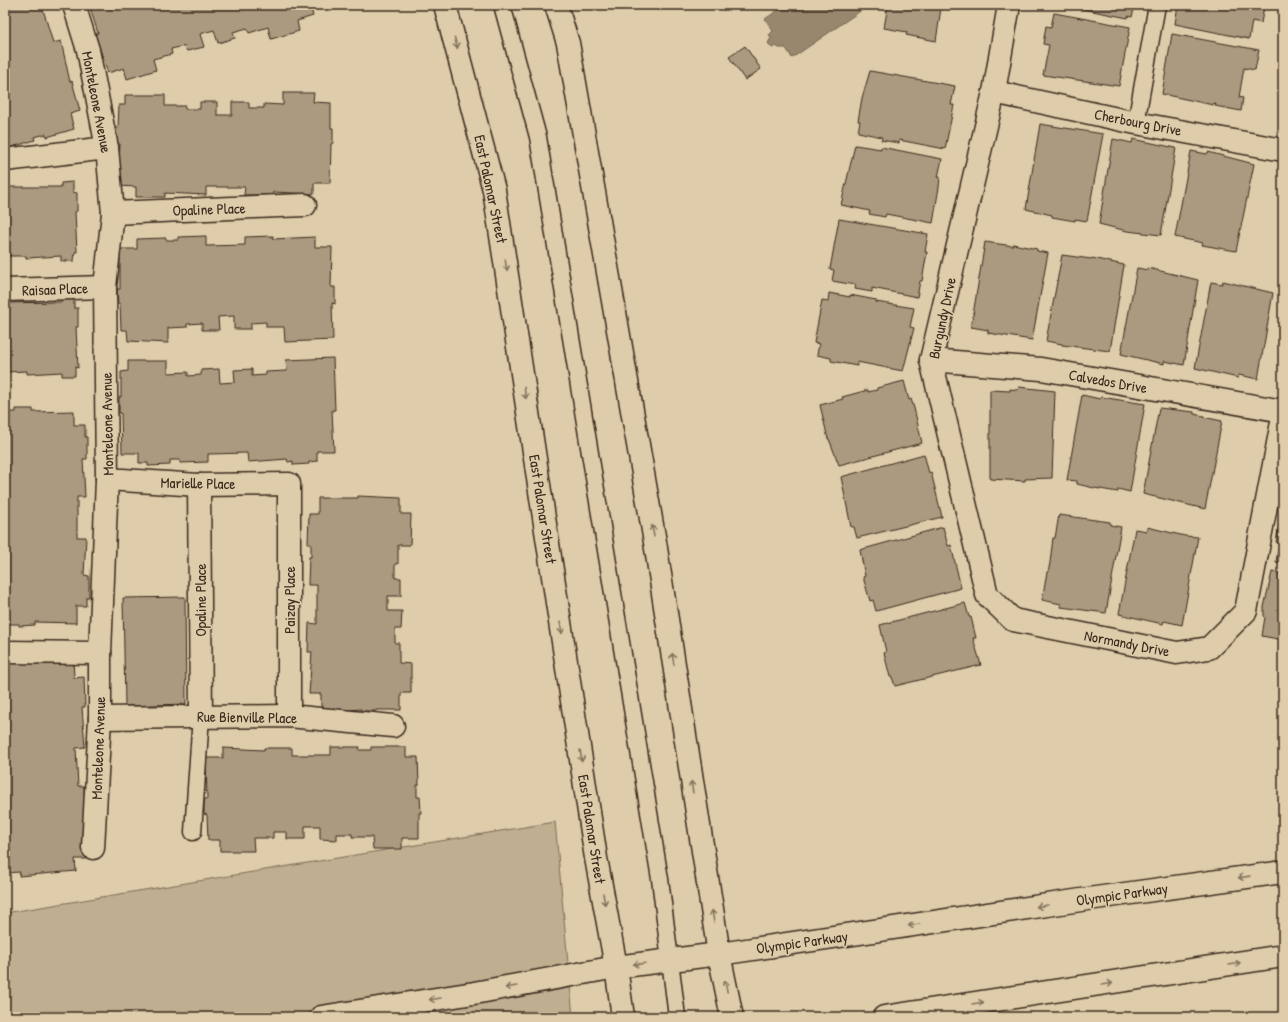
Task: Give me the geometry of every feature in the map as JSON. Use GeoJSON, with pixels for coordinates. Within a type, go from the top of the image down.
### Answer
{"type":"FeatureCollection","features":[{"type":"Feature","properties":{"kind":"street","name":"Monteleone Avenue"},"geometry":{"type":"LineString","coordinates":[[74,5],[88,50],[107,148],[113,213],[105,287],[107,479],[100,653],[100,718],[93,848]]}},
{"type":"Feature","properties":{"kind":"street","name":"East Palomar Street"},"geometry":{"type":"LineString","coordinates":[[445,5],[494,190],[596,858],[616,967],[623,1017]]}},
{"type":"Feature","properties":{"kind":"street"},"geometry":{"type":"LineString","coordinates":[[556,5],[568,43],[654,534],[719,954],[732,1017]]}},
{"type":"Feature","properties":{"kind":"street","name":"Burgundy Drive"},"geometry":{"type":"LineString","coordinates":[[1009,5],[994,92],[931,360],[987,595],[1013,620]]}},
{"type":"Feature","properties":{"kind":"street","name":"Cherbourg Drive"},"geometry":{"type":"LineString","coordinates":[[994,92],[1136,123],[1283,150]]}},
{"type":"Feature","properties":{"kind":"street"},"geometry":{"type":"LineString","coordinates":[[5,160],[107,148]]}},
{"type":"Feature","properties":{"kind":"street","name":"Opaline Place"},"geometry":{"type":"LineString","coordinates":[[113,213],[305,205]]}},
{"type":"Feature","properties":{"kind":"street","name":"Raisaa Place"},"geometry":{"type":"LineString","coordinates":[[5,290],[105,287]]}},
{"type":"Feature","properties":{"kind":"street","name":"Calvedos Drive"},"geometry":{"type":"LineString","coordinates":[[931,360],[1041,369],[1283,412]]}},
{"type":"Feature","properties":{"kind":"street","name":"Normandy Drive"},"geometry":{"type":"LineString","coordinates":[[1013,620],[1177,653],[1209,648],[1246,611],[1283,417]]}},
{"type":"Feature","properties":{"kind":"street","name":"Marielle Place"},"geometry":{"type":"LineString","coordinates":[[107,479],[199,485],[289,484]]}},
{"type":"Feature","properties":{"kind":"street","name":"Paizay Place"},"geometry":{"type":"LineString","coordinates":[[289,484],[289,716]]}},
{"type":"Feature","properties":{"kind":"street","name":"Opaline Place"},"geometry":{"type":"LineString","coordinates":[[199,485],[201,716]]}},
{"type":"Feature","properties":{"kind":"street"},"geometry":{"type":"LineString","coordinates":[[5,652],[100,653]]}},
{"type":"Feature","properties":{"kind":"street","name":"Rue Bienville Place"},"geometry":{"type":"LineString","coordinates":[[100,718],[289,716],[393,726]]}},
{"type":"Feature","properties":{"kind":"street","name":"Olympic Parkway"},"geometry":{"type":"LineString","coordinates":[[321,1017],[474,993],[616,967],[719,954],[1081,900],[1283,872]]}},
{"type":"Feature","properties":{"kind":"street"},"geometry":{"type":"LineString","coordinates":[[884,1017],[1283,956]]}},
{"type":"Feature","properties":{"kind":"lane"},"geometry":{"type":"LineString","coordinates":[[502,5],[538,137],[660,879],[677,1017]]}},
{"type":"Feature","properties":{"kind":"lane"},"geometry":{"type":"LineString","coordinates":[[1136,123],[1157,5]]}},
{"type":"Feature","properties":{"kind":"lane"},"geometry":{"type":"LineString","coordinates":[[193,832],[201,716]]}},
{"type":"Feature","properties":{"kind":"shaded area"},"geometry":{"type":"Polygon","coordinates":[[[786,5],[869,5],[792,58],[786,48],[779,48],[776,46],[772,48],[768,43],[771,38],[769,35],[773,31],[765,19],[786,5]]]}},
{"type":"Feature","properties":{"kind":"shaded area"},"geometry":{"type":"Polygon","coordinates":[[[555,822],[573,1017],[5,1017],[5,913],[555,822]]]}},
{"type":"Feature","properties":{"kind":"building"},"geometry":{"type":"Polygon","coordinates":[[[5,5],[47,5],[42,6],[53,43],[61,41],[70,82],[72,81],[80,111],[70,114],[74,129],[47,137],[46,134],[34,137],[35,140],[5,149],[5,5]]]}},
{"type":"Feature","properties":{"kind":"building"},"geometry":{"type":"Polygon","coordinates":[[[89,5],[310,5],[313,16],[297,21],[299,31],[271,39],[268,27],[249,33],[247,28],[233,32],[235,38],[218,43],[214,30],[200,34],[204,47],[187,51],[184,46],[171,49],[172,54],[153,59],[156,70],[127,79],[124,68],[108,73],[95,34],[98,33],[89,5]]]}},
{"type":"Feature","properties":{"kind":"building"},"geometry":{"type":"Polygon","coordinates":[[[888,5],[946,5],[946,8],[941,8],[936,41],[906,35],[907,32],[884,28],[888,5]]]}},
{"type":"Feature","properties":{"kind":"building"},"geometry":{"type":"Polygon","coordinates":[[[1062,5],[1135,5],[1132,17],[1128,16],[1128,18],[1062,5]]]}},
{"type":"Feature","properties":{"kind":"building"},"geometry":{"type":"Polygon","coordinates":[[[1178,5],[1254,5],[1264,7],[1261,23],[1252,21],[1249,39],[1175,24],[1178,5]]]}},
{"type":"Feature","properties":{"kind":"building"},"geometry":{"type":"Polygon","coordinates":[[[1054,13],[1130,27],[1119,86],[1043,75],[1049,45],[1043,44],[1046,26],[1051,27],[1054,13]]]}},
{"type":"Feature","properties":{"kind":"building"},"geometry":{"type":"Polygon","coordinates":[[[1172,34],[1259,50],[1255,70],[1244,68],[1239,97],[1243,98],[1241,111],[1215,106],[1216,104],[1213,103],[1213,105],[1162,94],[1172,34]]]}},
{"type":"Feature","properties":{"kind":"building"},"geometry":{"type":"Polygon","coordinates":[[[745,46],[761,69],[745,80],[729,57],[745,46]]]}},
{"type":"Feature","properties":{"kind":"building"},"geometry":{"type":"Polygon","coordinates":[[[870,71],[955,86],[951,105],[954,105],[945,149],[899,140],[899,143],[881,140],[882,137],[858,132],[860,121],[858,121],[862,98],[870,71]]]}},
{"type":"Feature","properties":{"kind":"building"},"geometry":{"type":"Polygon","coordinates":[[[283,93],[314,93],[313,102],[331,103],[331,128],[333,128],[333,143],[331,144],[330,183],[314,183],[314,194],[273,192],[273,195],[244,195],[245,187],[206,187],[206,195],[165,193],[165,197],[136,197],[136,187],[118,186],[120,144],[116,144],[116,128],[118,128],[119,105],[125,105],[125,95],[165,95],[165,106],[185,106],[185,109],[200,109],[200,102],[217,102],[217,115],[232,115],[232,102],[249,102],[249,108],[264,108],[264,104],[283,105],[283,93]]]}},
{"type":"Feature","properties":{"kind":"building"},"geometry":{"type":"Polygon","coordinates":[[[1040,124],[1103,134],[1087,221],[1075,219],[1075,221],[1052,217],[1052,215],[1026,209],[1040,124]]]}},
{"type":"Feature","properties":{"kind":"building"},"geometry":{"type":"Polygon","coordinates":[[[1113,139],[1132,143],[1133,139],[1176,148],[1161,235],[1127,231],[1099,224],[1113,139]]]}},
{"type":"Feature","properties":{"kind":"building"},"geometry":{"type":"Polygon","coordinates":[[[855,145],[881,149],[881,147],[942,159],[938,177],[940,177],[939,187],[933,223],[886,214],[885,217],[869,214],[870,211],[841,205],[855,145]]]}},
{"type":"Feature","properties":{"kind":"building"},"geometry":{"type":"Polygon","coordinates":[[[1191,151],[1207,154],[1208,152],[1254,164],[1236,251],[1202,245],[1203,243],[1175,237],[1191,151]]]}},
{"type":"Feature","properties":{"kind":"building"},"geometry":{"type":"Polygon","coordinates":[[[73,182],[73,192],[77,193],[77,211],[75,212],[77,252],[75,252],[74,261],[61,261],[61,256],[26,258],[26,256],[5,256],[5,187],[61,187],[61,183],[73,182]]]}},
{"type":"Feature","properties":{"kind":"building"},"geometry":{"type":"Polygon","coordinates":[[[839,219],[928,234],[925,252],[927,252],[922,281],[920,281],[917,297],[872,288],[872,292],[855,289],[856,285],[832,281],[834,270],[830,269],[839,219]]]}},
{"type":"Feature","properties":{"kind":"building"},"geometry":{"type":"Polygon","coordinates":[[[206,236],[206,246],[245,245],[245,237],[273,236],[273,239],[315,237],[315,247],[332,247],[331,287],[335,287],[335,304],[332,303],[333,340],[285,342],[284,327],[266,327],[266,322],[251,323],[251,329],[234,329],[234,316],[218,317],[219,330],[202,330],[202,323],[187,324],[187,327],[168,328],[168,343],[128,341],[127,330],[121,330],[120,304],[118,304],[117,289],[120,289],[120,249],[137,249],[137,239],[166,238],[166,240],[178,240],[178,237],[206,236]]]}},
{"type":"Feature","properties":{"kind":"building"},"geometry":{"type":"Polygon","coordinates":[[[985,242],[1013,246],[1013,244],[1048,253],[1032,340],[988,333],[988,330],[971,327],[985,242]]]}},
{"type":"Feature","properties":{"kind":"building"},"geometry":{"type":"Polygon","coordinates":[[[1062,255],[1092,258],[1124,265],[1110,351],[1062,345],[1046,341],[1062,255]]]}},
{"type":"Feature","properties":{"kind":"building"},"geometry":{"type":"Polygon","coordinates":[[[1137,268],[1148,270],[1148,268],[1198,280],[1184,365],[1164,361],[1164,364],[1121,354],[1137,268]]]}},
{"type":"Feature","properties":{"kind":"building"},"geometry":{"type":"Polygon","coordinates":[[[1223,281],[1273,293],[1258,379],[1239,375],[1238,378],[1195,368],[1211,282],[1222,284],[1223,281]]]}},
{"type":"Feature","properties":{"kind":"building"},"geometry":{"type":"Polygon","coordinates":[[[829,293],[850,297],[850,295],[876,300],[876,302],[914,308],[910,327],[914,328],[903,371],[857,362],[857,366],[831,361],[831,358],[817,355],[819,344],[814,343],[822,300],[828,301],[829,293]]]}},
{"type":"Feature","properties":{"kind":"building"},"geometry":{"type":"Polygon","coordinates":[[[62,298],[74,298],[74,308],[78,308],[78,327],[76,327],[78,368],[75,367],[75,376],[62,376],[62,372],[27,374],[27,371],[5,372],[5,303],[62,302],[62,298]]]}},
{"type":"Feature","properties":{"kind":"building"},"geometry":{"type":"Polygon","coordinates":[[[333,358],[335,410],[332,410],[334,451],[317,451],[317,461],[309,462],[309,464],[293,465],[293,461],[288,462],[287,459],[248,462],[247,453],[208,454],[208,462],[180,463],[180,460],[170,460],[170,465],[148,466],[148,463],[139,463],[139,453],[122,453],[119,397],[121,397],[121,372],[128,371],[128,361],[168,361],[168,373],[188,372],[188,376],[201,375],[201,370],[219,369],[220,383],[235,382],[234,370],[252,369],[252,376],[266,375],[266,372],[287,371],[286,360],[333,358]]]}},
{"type":"Feature","properties":{"kind":"building"},"geometry":{"type":"Polygon","coordinates":[[[904,381],[909,400],[911,399],[914,408],[922,443],[839,465],[828,439],[820,405],[843,399],[842,397],[868,390],[868,392],[877,390],[877,388],[904,381]]]}},
{"type":"Feature","properties":{"kind":"building"},"geometry":{"type":"Polygon","coordinates":[[[1019,387],[1055,391],[1052,478],[1025,479],[1025,481],[990,479],[990,390],[1010,391],[1010,389],[1018,390],[1019,387]]]}},
{"type":"Feature","properties":{"kind":"building"},"geometry":{"type":"Polygon","coordinates":[[[1082,395],[1100,399],[1101,397],[1145,404],[1130,492],[1118,489],[1118,492],[1094,488],[1077,484],[1077,481],[1067,480],[1082,395]]]}},
{"type":"Feature","properties":{"kind":"building"},"geometry":{"type":"Polygon","coordinates":[[[1159,408],[1194,412],[1194,414],[1204,416],[1203,417],[1222,421],[1205,509],[1143,494],[1159,408]]]}},
{"type":"Feature","properties":{"kind":"building"},"geometry":{"type":"Polygon","coordinates":[[[16,409],[33,409],[33,412],[74,411],[74,425],[85,425],[85,437],[87,437],[87,459],[83,459],[85,497],[77,497],[77,537],[86,537],[84,575],[89,576],[89,597],[86,597],[86,606],[76,606],[76,623],[35,622],[35,625],[19,626],[19,624],[5,624],[5,525],[7,510],[5,510],[5,412],[16,412],[16,409]]]}},
{"type":"Feature","properties":{"kind":"building"},"geometry":{"type":"Polygon","coordinates":[[[924,454],[929,473],[931,472],[942,517],[857,538],[854,527],[851,527],[841,477],[924,454]]]}},
{"type":"Feature","properties":{"kind":"building"},"geometry":{"type":"Polygon","coordinates":[[[358,496],[401,498],[401,514],[411,514],[410,545],[398,545],[398,564],[395,564],[395,578],[401,578],[401,596],[388,596],[388,611],[402,611],[401,629],[395,629],[395,643],[399,643],[399,663],[411,664],[411,693],[401,693],[401,710],[361,711],[361,709],[335,711],[321,709],[321,694],[309,694],[312,652],[308,652],[309,623],[317,624],[317,585],[308,585],[309,557],[311,557],[311,544],[308,544],[309,514],[318,514],[318,498],[358,498],[358,496]]]}},
{"type":"Feature","properties":{"kind":"building"},"geometry":{"type":"Polygon","coordinates":[[[1281,514],[1283,514],[1283,563],[1276,562],[1279,543],[1276,542],[1281,514]]]}},
{"type":"Feature","properties":{"kind":"building"},"geometry":{"type":"Polygon","coordinates":[[[1059,515],[1110,522],[1110,525],[1121,527],[1106,613],[1061,607],[1061,604],[1042,600],[1050,563],[1053,538],[1055,538],[1059,515]]]}},
{"type":"Feature","properties":{"kind":"building"},"geometry":{"type":"Polygon","coordinates":[[[943,527],[948,546],[951,545],[961,588],[876,611],[873,600],[870,601],[863,577],[865,576],[860,550],[943,527]]]}},
{"type":"Feature","properties":{"kind":"building"},"geometry":{"type":"Polygon","coordinates":[[[1147,527],[1185,536],[1198,537],[1182,625],[1164,621],[1163,624],[1119,614],[1135,529],[1147,531],[1147,527]]]}},
{"type":"Feature","properties":{"kind":"building"},"geometry":{"type":"Polygon","coordinates":[[[1272,572],[1283,574],[1283,640],[1262,636],[1265,617],[1264,607],[1272,572]]]}},
{"type":"Feature","properties":{"kind":"building"},"geometry":{"type":"Polygon","coordinates":[[[185,597],[186,704],[125,706],[123,598],[185,597]]]}},
{"type":"Feature","properties":{"kind":"building"},"geometry":{"type":"Polygon","coordinates":[[[965,603],[969,617],[971,617],[976,638],[973,638],[981,665],[895,686],[892,677],[890,677],[884,653],[886,652],[880,625],[965,603]]]}},
{"type":"Feature","properties":{"kind":"building"},"geometry":{"type":"Polygon","coordinates":[[[73,659],[74,678],[84,677],[85,707],[82,707],[85,747],[76,748],[78,786],[84,786],[87,859],[75,859],[76,871],[19,876],[20,872],[5,873],[5,662],[73,659]]]}},
{"type":"Feature","properties":{"kind":"building"},"geometry":{"type":"Polygon","coordinates":[[[331,747],[360,747],[359,750],[371,750],[371,747],[406,747],[406,757],[418,757],[419,785],[417,785],[417,797],[420,797],[421,813],[419,813],[419,838],[402,838],[402,849],[373,849],[372,837],[352,837],[352,834],[337,834],[337,840],[320,839],[320,826],[305,826],[305,839],[287,839],[287,832],[273,832],[273,838],[253,838],[254,851],[220,851],[220,840],[208,840],[207,815],[204,814],[204,799],[207,799],[206,758],[223,758],[223,748],[264,750],[264,748],[292,748],[292,755],[331,755],[331,747]]]}}]}
